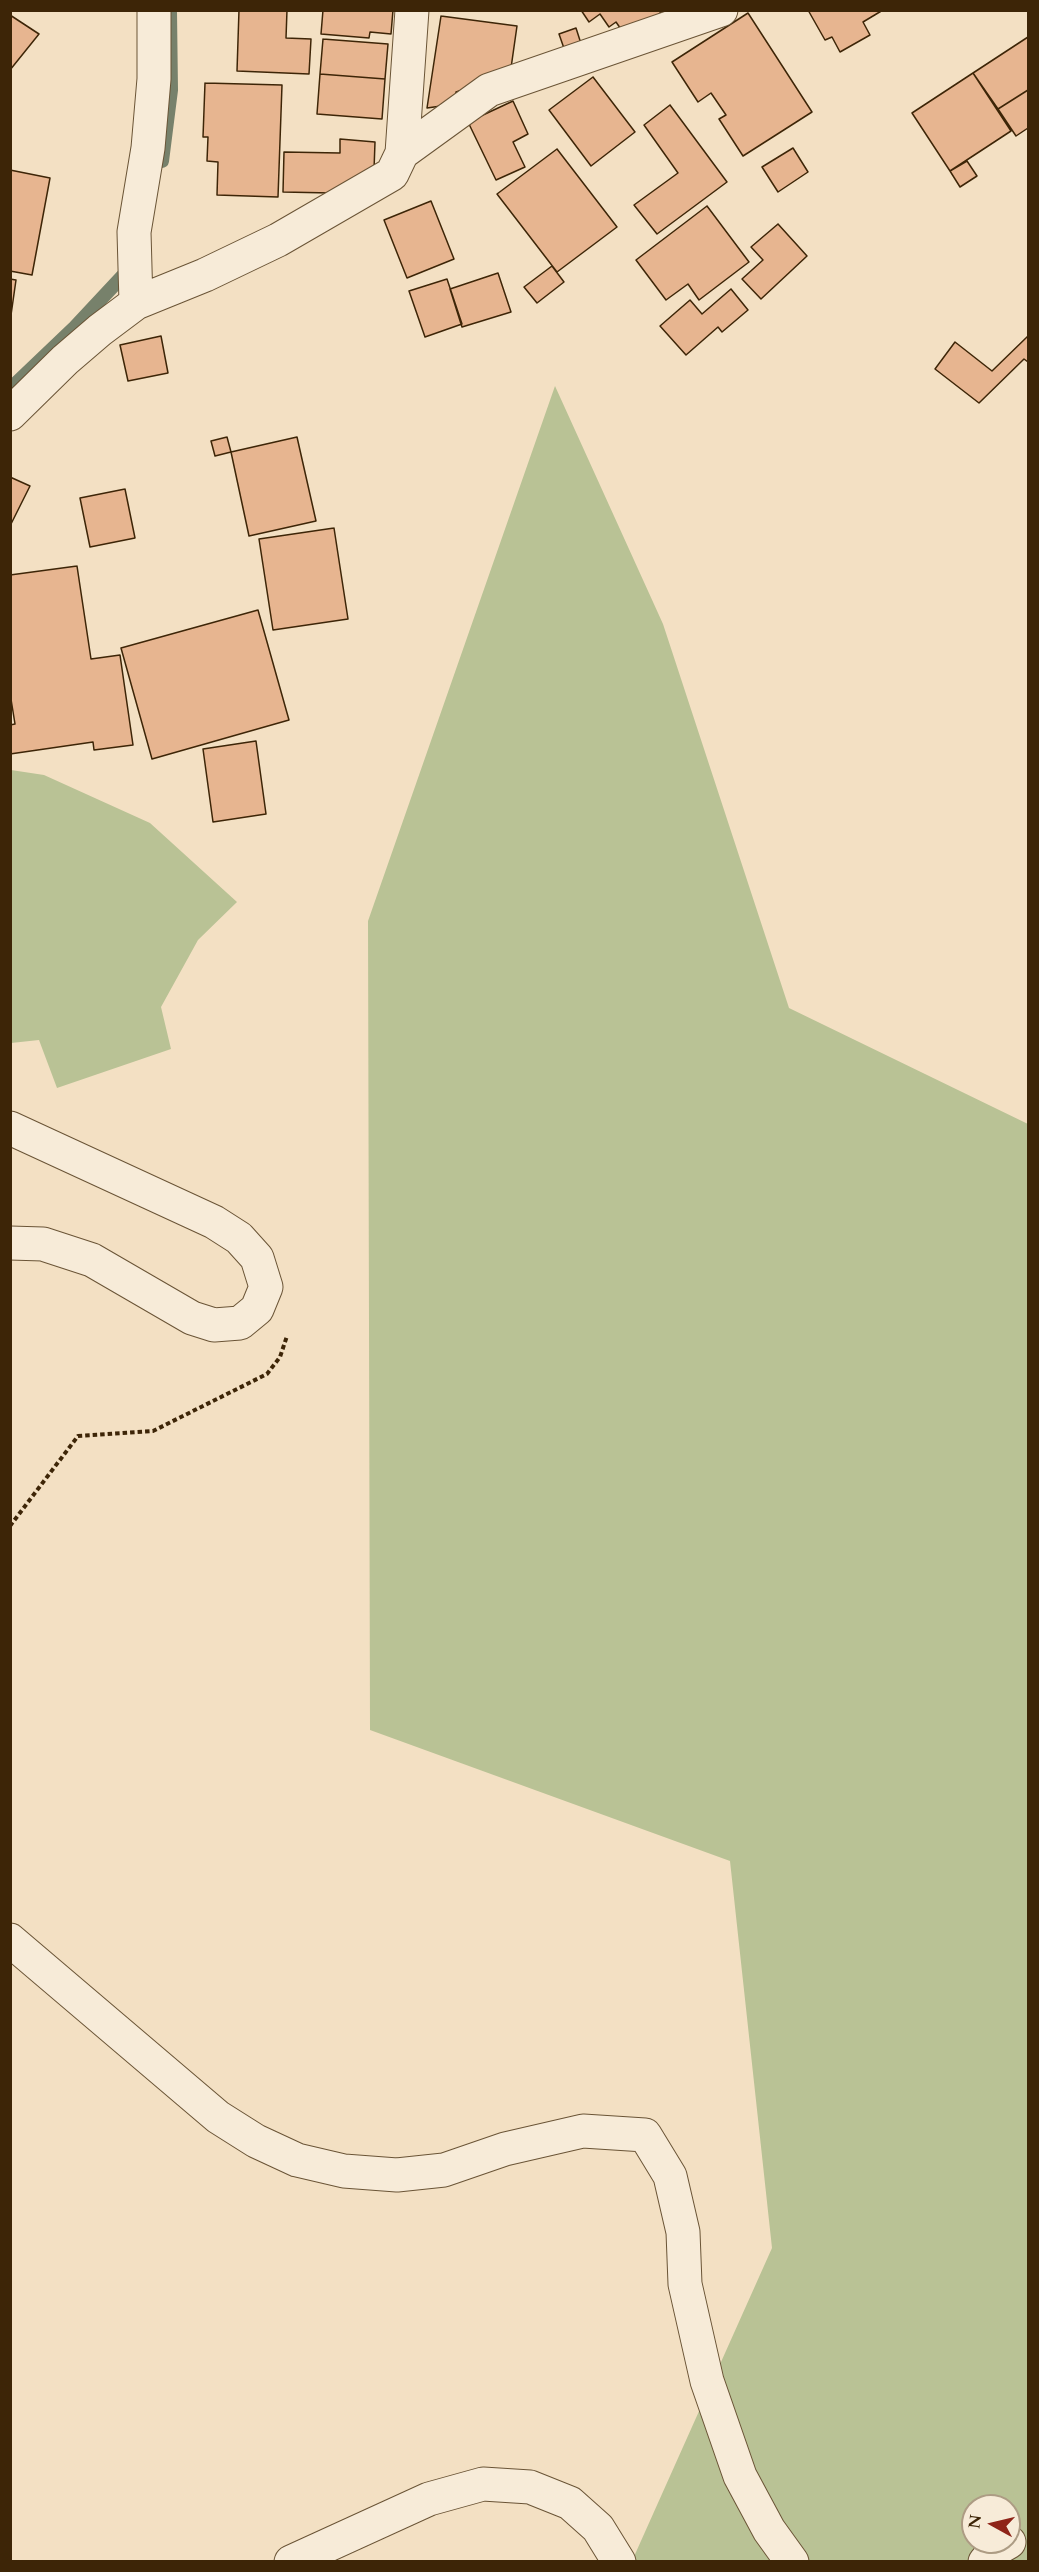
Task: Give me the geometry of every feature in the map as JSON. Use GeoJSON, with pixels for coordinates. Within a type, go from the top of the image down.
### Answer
{"type":"FeatureCollection","features":[{"type":"Feature","properties":{"kind":"street"},"geometry":{"type":"LineString","coordinates":[[136,294],[134,232],[149,137],[154,79],[154,10]]}},
{"type":"Feature","properties":{"kind":"street"},"geometry":{"type":"LineString","coordinates":[[10,414],[136,294],[205,275],[278,240],[392,174],[402,153],[412,10]]}},
{"type":"Feature","properties":{"kind":"street"},"geometry":{"type":"LineString","coordinates":[[402,153],[489,90],[721,10]]}},
{"type":"Feature","properties":{"kind":"street"},"geometry":{"type":"LineString","coordinates":[[10,1128],[214,1222],[239,1238],[257,1258],[266,1287],[257,1309],[240,1323],[214,1325],[192,1318],[92,1260],[43,1244],[10,1243]]}},
{"type":"Feature","properties":{"kind":"street"},"geometry":{"type":"LineString","coordinates":[[10,1940],[218,2117],[256,2141],[297,2160],[344,2170],[397,2175],[444,2170],[505,2149],[583,2131],[645,2135],[670,2176],[683,2232],[685,2284],[707,2381],[740,2476],[769,2530],[792,2562]]}},
{"type":"Feature","properties":{"kind":"street"},"geometry":{"type":"LineString","coordinates":[[291,2562],[429,2499],[483,2484],[530,2487],[570,2503],[598,2528],[619,2562]]}},
{"type":"Feature","properties":{"kind":"path"},"geometry":{"type":"LineString","coordinates":[[10,1526],[78,1436],[153,1431],[267,1374],[280,1357],[290,1328]]}},
{"type":"Feature","properties":{"kind":"green space"},"geometry":{"type":"Polygon","coordinates":[[[555,386],[663,624],[789,1008],[1028,1124],[1028,2561],[632,2561],[772,2248],[730,1861],[370,1730],[368,921],[555,386]]]}},
{"type":"Feature","properties":{"kind":"green space"},"geometry":{"type":"Polygon","coordinates":[[[11,770],[44,775],[150,823],[237,902],[198,940],[161,1007],[171,1049],[57,1088],[39,1040],[11,1043],[11,770]]]}},
{"type":"Feature","properties":{"kind":"building"},"geometry":{"type":"Polygon","coordinates":[[[239,10],[287,10],[286,38],[311,39],[309,74],[237,71],[239,10]]]}},
{"type":"Feature","properties":{"kind":"building"},"geometry":{"type":"Polygon","coordinates":[[[323,10],[393,10],[391,34],[370,32],[369,38],[321,34],[323,10]]]}},
{"type":"Feature","properties":{"kind":"building"},"geometry":{"type":"Polygon","coordinates":[[[581,10],[659,10],[661,14],[627,38],[616,22],[609,27],[600,14],[589,22],[581,10]]]}},
{"type":"Feature","properties":{"kind":"building"},"geometry":{"type":"Polygon","coordinates":[[[808,10],[883,10],[863,22],[870,35],[840,52],[832,37],[825,40],[808,10]]]}},
{"type":"Feature","properties":{"kind":"building"},"geometry":{"type":"Polygon","coordinates":[[[748,13],[812,112],[743,156],[719,119],[726,115],[711,93],[698,102],[672,62],[748,13]]]}},
{"type":"Feature","properties":{"kind":"building"},"geometry":{"type":"Polygon","coordinates":[[[10,15],[39,34],[10,70],[10,15]]]}},
{"type":"Feature","properties":{"kind":"building"},"geometry":{"type":"Polygon","coordinates":[[[441,16],[517,26],[510,75],[456,92],[455,104],[427,108],[441,16]]]}},
{"type":"Feature","properties":{"kind":"building"},"geometry":{"type":"Polygon","coordinates":[[[576,28],[584,53],[567,57],[559,34],[576,28]]]}},
{"type":"Feature","properties":{"kind":"building"},"geometry":{"type":"Polygon","coordinates":[[[1028,37],[1028,90],[998,109],[973,73],[1028,37]]]}},
{"type":"Feature","properties":{"kind":"building"},"geometry":{"type":"Polygon","coordinates":[[[323,39],[388,44],[385,79],[320,74],[323,39]]]}},
{"type":"Feature","properties":{"kind":"building"},"geometry":{"type":"Polygon","coordinates":[[[973,73],[1011,131],[950,171],[912,113],[973,73]]]}},
{"type":"Feature","properties":{"kind":"building"},"geometry":{"type":"Polygon","coordinates":[[[320,74],[385,79],[382,119],[317,114],[320,74]]]}},
{"type":"Feature","properties":{"kind":"building"},"geometry":{"type":"Polygon","coordinates":[[[593,77],[635,132],[591,166],[549,110],[593,77]]]}},
{"type":"Feature","properties":{"kind":"building"},"geometry":{"type":"Polygon","coordinates":[[[205,83],[282,85],[278,197],[217,195],[218,162],[207,161],[208,137],[203,137],[205,83]]]}},
{"type":"Feature","properties":{"kind":"building"},"geometry":{"type":"Polygon","coordinates":[[[1028,90],[1028,128],[1016,136],[998,109],[1028,90]]]}},
{"type":"Feature","properties":{"kind":"building"},"geometry":{"type":"Polygon","coordinates":[[[513,101],[528,134],[513,142],[525,167],[496,180],[468,122],[513,101]]]}},
{"type":"Feature","properties":{"kind":"building"},"geometry":{"type":"Polygon","coordinates":[[[670,105],[727,182],[657,234],[634,205],[678,173],[644,125],[670,105]]]}},
{"type":"Feature","properties":{"kind":"building"},"geometry":{"type":"Polygon","coordinates":[[[340,139],[375,142],[374,170],[331,193],[283,192],[284,152],[340,153],[340,139]]]}},
{"type":"Feature","properties":{"kind":"building"},"geometry":{"type":"Polygon","coordinates":[[[793,148],[808,172],[778,192],[762,167],[793,148]]]}},
{"type":"Feature","properties":{"kind":"building"},"geometry":{"type":"Polygon","coordinates":[[[557,149],[617,227],[557,272],[497,194],[557,149]]]}},
{"type":"Feature","properties":{"kind":"building"},"geometry":{"type":"Polygon","coordinates":[[[967,161],[977,176],[960,187],[950,171],[967,161]]]}},
{"type":"Feature","properties":{"kind":"building"},"geometry":{"type":"Polygon","coordinates":[[[10,170],[50,178],[32,275],[10,271],[10,170]]]}},
{"type":"Feature","properties":{"kind":"building"},"geometry":{"type":"Polygon","coordinates":[[[431,201],[454,259],[407,278],[384,220],[431,201]]]}},
{"type":"Feature","properties":{"kind":"building"},"geometry":{"type":"Polygon","coordinates":[[[707,206],[749,262],[699,300],[688,284],[666,300],[636,260],[707,206]]]}},
{"type":"Feature","properties":{"kind":"building"},"geometry":{"type":"Polygon","coordinates":[[[778,224],[807,256],[761,299],[742,279],[763,260],[751,247],[778,224]]]}},
{"type":"Feature","properties":{"kind":"building"},"geometry":{"type":"Polygon","coordinates":[[[552,266],[564,282],[537,303],[524,287],[552,266]]]}},
{"type":"Feature","properties":{"kind":"building"},"geometry":{"type":"Polygon","coordinates":[[[498,273],[511,312],[462,327],[450,289],[498,273]]]}},
{"type":"Feature","properties":{"kind":"building"},"geometry":{"type":"Polygon","coordinates":[[[10,279],[16,280],[11,315],[10,315],[10,279]]]}},
{"type":"Feature","properties":{"kind":"building"},"geometry":{"type":"Polygon","coordinates":[[[447,279],[462,324],[425,337],[409,291],[447,279]]]}},
{"type":"Feature","properties":{"kind":"building"},"geometry":{"type":"Polygon","coordinates":[[[731,289],[748,310],[722,332],[718,327],[686,355],[660,326],[690,300],[702,314],[731,289]]]}},
{"type":"Feature","properties":{"kind":"building"},"geometry":{"type":"Polygon","coordinates":[[[161,336],[168,373],[128,381],[120,345],[161,336]]]}},
{"type":"Feature","properties":{"kind":"building"},"geometry":{"type":"Polygon","coordinates":[[[1028,336],[1028,362],[1024,359],[979,403],[935,369],[955,342],[992,371],[1028,336]]]}},
{"type":"Feature","properties":{"kind":"building"},"geometry":{"type":"Polygon","coordinates":[[[227,437],[231,452],[215,456],[211,441],[227,437]]]}},
{"type":"Feature","properties":{"kind":"building"},"geometry":{"type":"Polygon","coordinates":[[[297,437],[316,521],[249,536],[231,452],[297,437]]]}},
{"type":"Feature","properties":{"kind":"building"},"geometry":{"type":"Polygon","coordinates":[[[10,477],[30,486],[10,526],[10,477]]]}},
{"type":"Feature","properties":{"kind":"building"},"geometry":{"type":"Polygon","coordinates":[[[125,489],[135,538],[90,547],[80,498],[125,489]]]}},
{"type":"Feature","properties":{"kind":"building"},"geometry":{"type":"Polygon","coordinates":[[[334,528],[348,619],[273,630],[259,539],[334,528]]]}},
{"type":"Feature","properties":{"kind":"building"},"geometry":{"type":"Polygon","coordinates":[[[77,566],[91,659],[120,655],[133,745],[94,750],[93,742],[10,754],[10,725],[15,724],[10,693],[10,575],[77,566]]]}},
{"type":"Feature","properties":{"kind":"building"},"geometry":{"type":"Polygon","coordinates":[[[258,610],[289,720],[152,759],[121,648],[258,610]]]}},
{"type":"Feature","properties":{"kind":"building"},"geometry":{"type":"Polygon","coordinates":[[[256,741],[266,814],[213,822],[203,749],[256,741]]]}},
{"type":"Feature","properties":{"kind":"waterway"},"geometry":{"type":"LineString","coordinates":[[162,161],[171,90],[170,12]]}},
{"type":"Feature","properties":{"kind":"waterway"},"geometry":{"type":"LineString","coordinates":[[10,389],[75,327],[131,267]]}}]}
